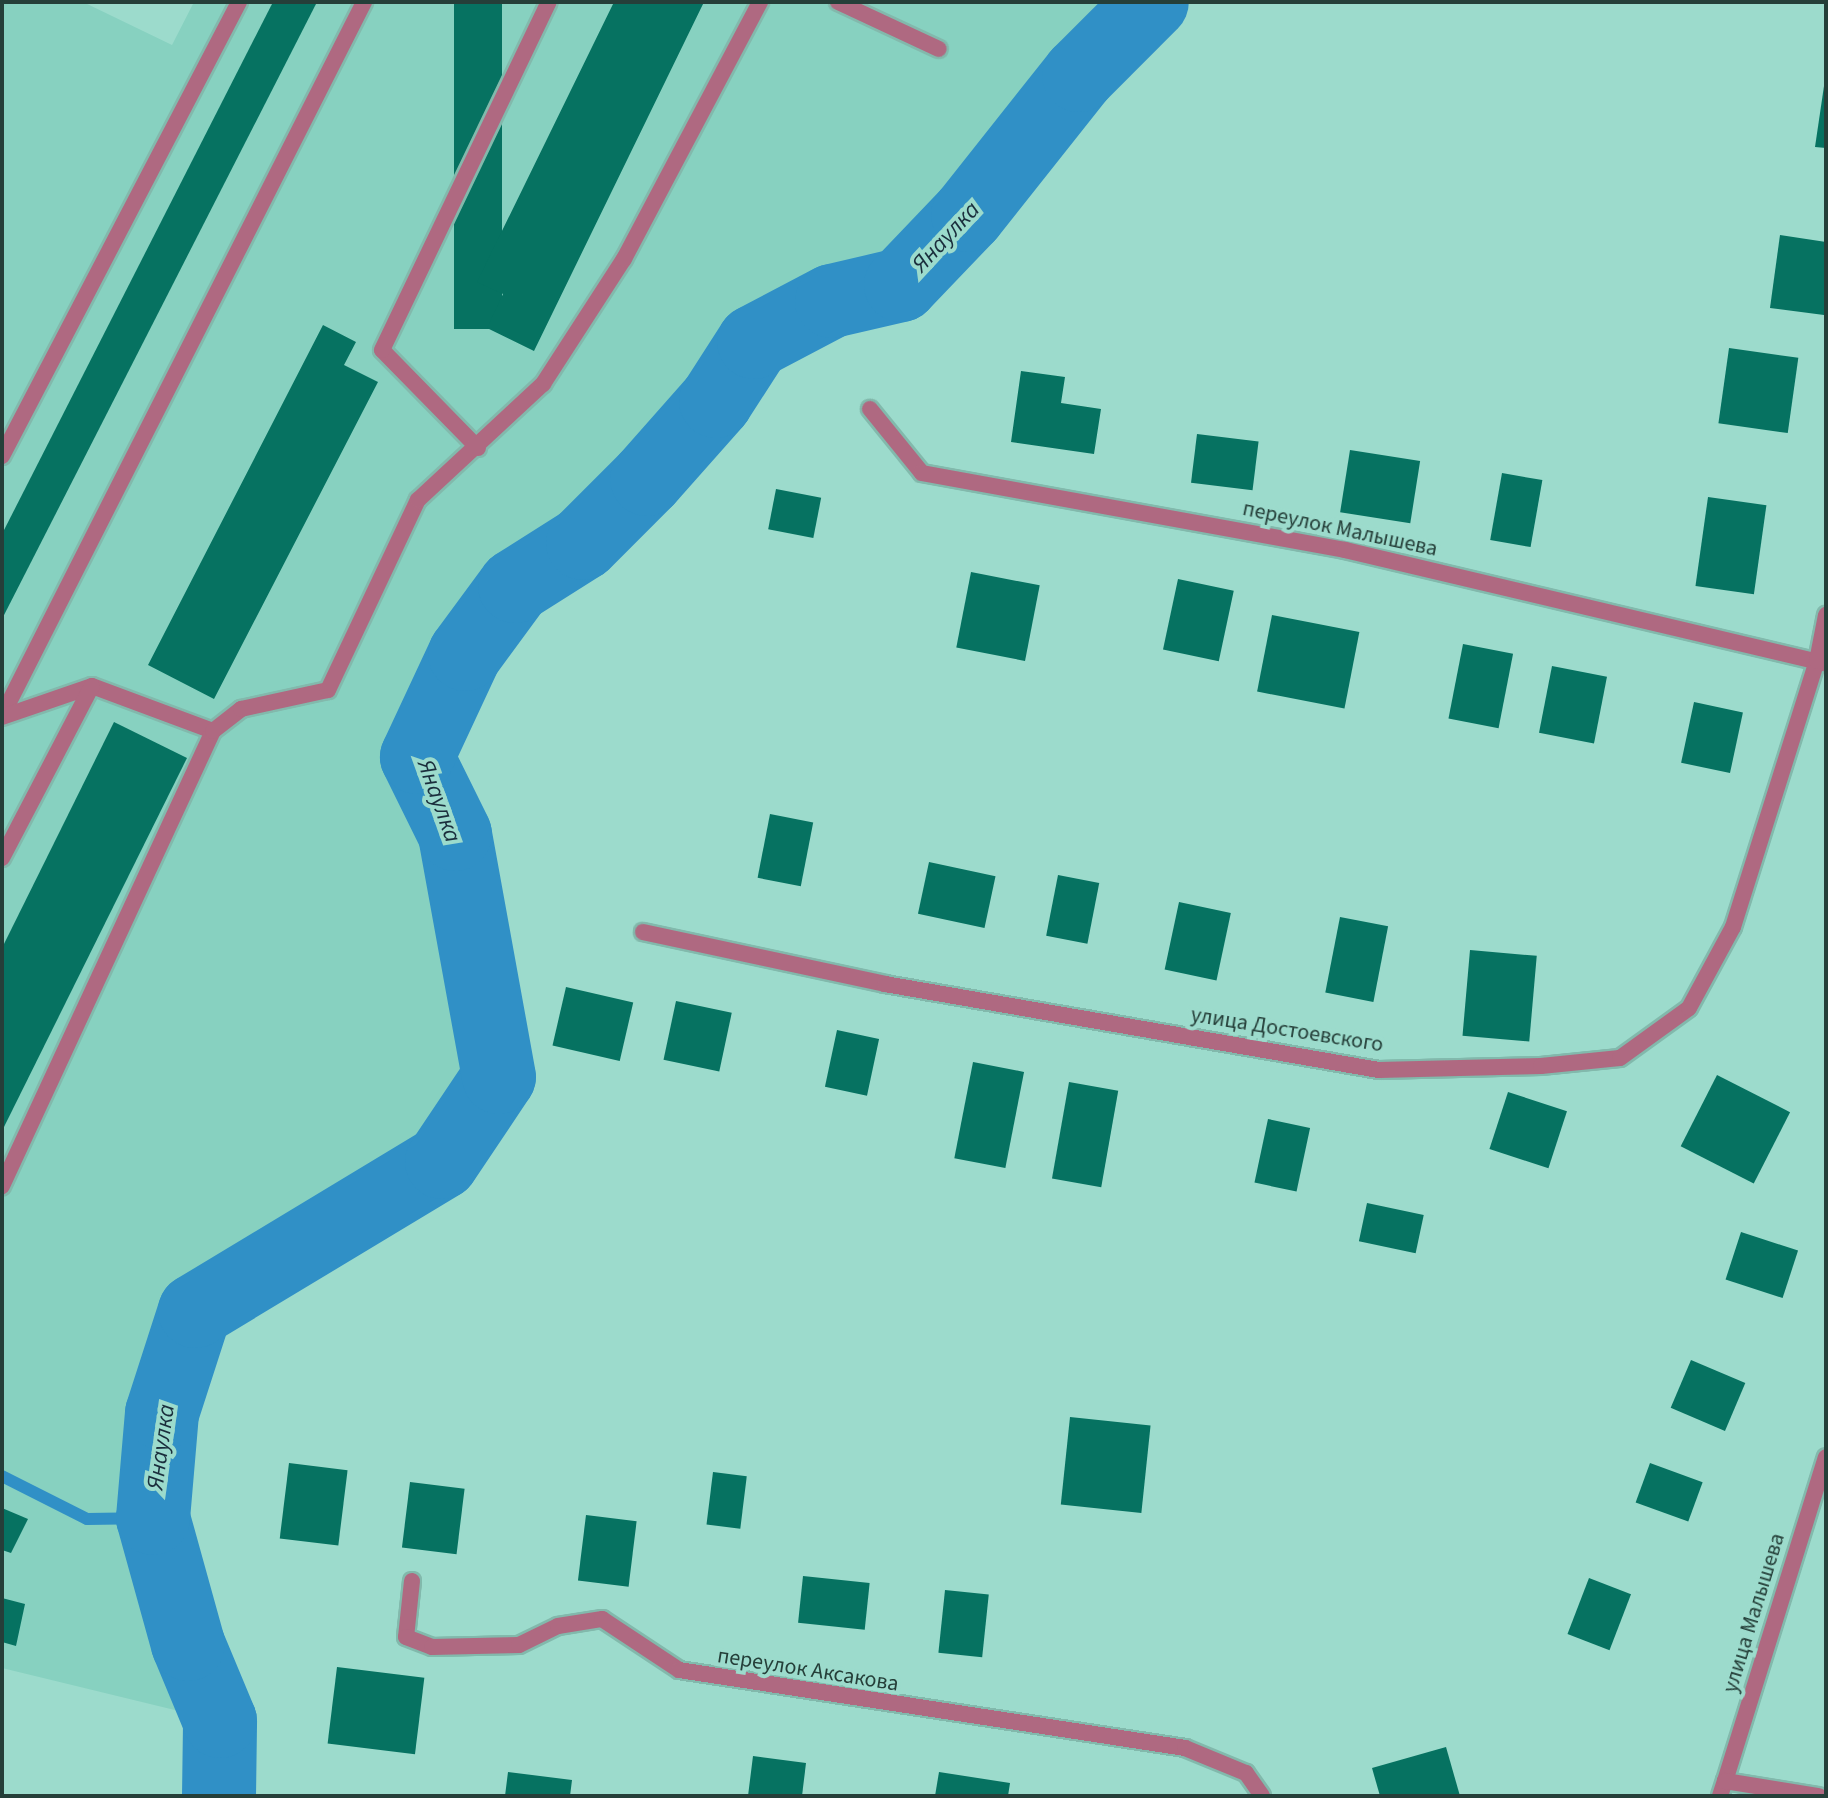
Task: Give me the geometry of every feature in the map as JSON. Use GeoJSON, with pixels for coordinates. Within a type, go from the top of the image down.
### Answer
{"type":"FeatureCollection","features":[{"type":"Feature","properties":{"kind":"street"},"geometry":{"type":"LineString","coordinates":[[2,456],[239,2]]}},
{"type":"Feature","properties":{"kind":"street"},"geometry":{"type":"LineString","coordinates":[[2,716],[364,2]]}},
{"type":"Feature","properties":{"kind":"street"},"geometry":{"type":"LineString","coordinates":[[478,448],[382,350],[549,2]]}},
{"type":"Feature","properties":{"kind":"street"},"geometry":{"type":"LineString","coordinates":[[2,1186],[213,731],[241,709],[328,690],[418,500],[478,448],[543,384],[624,259],[760,2]]}},
{"type":"Feature","properties":{"kind":"street"},"geometry":{"type":"LineString","coordinates":[[838,2],[939,49]]}},
{"type":"Feature","properties":{"kind":"street","name":"переулок Малышева"},"geometry":{"type":"LineString","coordinates":[[870,409],[922,473],[1345,550],[1822,662]]}},
{"type":"Feature","properties":{"kind":"street"},"geometry":{"type":"LineString","coordinates":[[1822,662],[1826,615]]}},
{"type":"Feature","properties":{"kind":"street","name":"улица Достоевского"},"geometry":{"type":"LineString","coordinates":[[643,932],[885,984],[1379,1070],[1541,1066],[1620,1058],[1689,1008],[1733,927],[1822,662]]}},
{"type":"Feature","properties":{"kind":"street"},"geometry":{"type":"LineString","coordinates":[[2,716],[92,686],[213,731]]}},
{"type":"Feature","properties":{"kind":"street"},"geometry":{"type":"LineString","coordinates":[[2,858],[92,686]]}},
{"type":"Feature","properties":{"kind":"street","name":"улица Малышева"},"geometry":{"type":"LineString","coordinates":[[1722,1789],[1826,1457]]}},
{"type":"Feature","properties":{"kind":"street","name":"переулок Аксакова"},"geometry":{"type":"LineString","coordinates":[[412,1581],[406,1637],[432,1647],[519,1645],[558,1626],[602,1619],[679,1670],[1185,1748],[1246,1773],[1262,1796]]}},
{"type":"Feature","properties":{"kind":"street"},"geometry":{"type":"LineString","coordinates":[[1722,1789],[1819,1796]]}},
{"type":"Feature","properties":{"kind":"shaded area"},"geometry":{"type":"Polygon","coordinates":[[[2,2],[83,2],[172,45],[194,2],[1152,2],[1079,75],[968,215],[901,285],[832,301],[754,342],[716,401],[647,479],[583,543],[515,586],[465,654],[418,757],[455,834],[499,1077],[442,1162],[195,1312],[162,1413],[153,1518],[188,1644],[220,1721],[2,1668],[2,2]]]}},
{"type":"Feature","properties":{"kind":"building"},"geometry":{"type":"Polygon","coordinates":[[[273,2],[317,2],[2,619],[2,534],[273,2]]]}},
{"type":"Feature","properties":{"kind":"building"},"geometry":{"type":"Polygon","coordinates":[[[454,2],[502,2],[502,329],[454,329],[454,2]]]}},
{"type":"Feature","properties":{"kind":"building"},"geometry":{"type":"Polygon","coordinates":[[[614,2],[704,2],[534,351],[487,328],[503,294],[477,282],[614,2]]]}},
{"type":"Feature","properties":{"kind":"building"},"geometry":{"type":"Polygon","coordinates":[[[1826,86],[1826,148],[1815,147],[1826,86]]]}},
{"type":"Feature","properties":{"kind":"building"},"geometry":{"type":"Polygon","coordinates":[[[1780,235],[1826,242],[1824,315],[1770,308],[1780,235]]]}},
{"type":"Feature","properties":{"kind":"building"},"geometry":{"type":"Polygon","coordinates":[[[323,325],[356,342],[344,365],[378,382],[214,699],[148,665],[323,325]]]}},
{"type":"Feature","properties":{"kind":"building"},"geometry":{"type":"Polygon","coordinates":[[[1729,348],[1798,358],[1788,433],[1718,423],[1729,348]]]}},
{"type":"Feature","properties":{"kind":"building"},"geometry":{"type":"Polygon","coordinates":[[[1021,371],[1065,377],[1061,403],[1101,409],[1094,454],[1011,442],[1021,371]]]}},
{"type":"Feature","properties":{"kind":"building"},"geometry":{"type":"Polygon","coordinates":[[[1197,434],[1259,442],[1253,490],[1191,483],[1197,434]]]}},
{"type":"Feature","properties":{"kind":"building"},"geometry":{"type":"Polygon","coordinates":[[[1350,450],[1420,461],[1410,523],[1340,512],[1350,450]]]}},
{"type":"Feature","properties":{"kind":"building"},"geometry":{"type":"Polygon","coordinates":[[[1502,473],[1542,480],[1531,547],[1490,540],[1502,473]]]}},
{"type":"Feature","properties":{"kind":"building"},"geometry":{"type":"Polygon","coordinates":[[[776,489],[821,498],[813,538],[768,529],[776,489]]]}},
{"type":"Feature","properties":{"kind":"building"},"geometry":{"type":"Polygon","coordinates":[[[1708,497],[1766,505],[1754,594],[1695,586],[1708,497]]]}},
{"type":"Feature","properties":{"kind":"building"},"geometry":{"type":"Polygon","coordinates":[[[971,572],[1040,585],[1025,661],[956,648],[971,572]]]}},
{"type":"Feature","properties":{"kind":"building"},"geometry":{"type":"Polygon","coordinates":[[[1178,579],[1234,591],[1219,661],[1163,649],[1178,579]]]}},
{"type":"Feature","properties":{"kind":"building"},"geometry":{"type":"Polygon","coordinates":[[[1272,615],[1359,632],[1344,709],[1257,692],[1272,615]]]}},
{"type":"Feature","properties":{"kind":"building"},"geometry":{"type":"Polygon","coordinates":[[[1463,644],[1513,654],[1499,728],[1448,719],[1463,644]]]}},
{"type":"Feature","properties":{"kind":"building"},"geometry":{"type":"Polygon","coordinates":[[[1552,666],[1607,677],[1594,743],[1539,733],[1552,666]]]}},
{"type":"Feature","properties":{"kind":"building"},"geometry":{"type":"Polygon","coordinates":[[[1694,702],[1743,712],[1730,773],[1681,763],[1694,702]]]}},
{"type":"Feature","properties":{"kind":"building"},"geometry":{"type":"Polygon","coordinates":[[[114,722],[187,758],[2,1131],[2,948],[114,722]]]}},
{"type":"Feature","properties":{"kind":"building"},"geometry":{"type":"Polygon","coordinates":[[[770,814],[813,822],[801,886],[758,878],[770,814]]]}},
{"type":"Feature","properties":{"kind":"building"},"geometry":{"type":"Polygon","coordinates":[[[929,862],[996,876],[984,928],[918,914],[929,862]]]}},
{"type":"Feature","properties":{"kind":"building"},"geometry":{"type":"Polygon","coordinates":[[[1058,875],[1099,883],[1087,944],[1046,936],[1058,875]]]}},
{"type":"Feature","properties":{"kind":"building"},"geometry":{"type":"Polygon","coordinates":[[[1179,902],[1231,913],[1216,981],[1165,969],[1179,902]]]}},
{"type":"Feature","properties":{"kind":"building"},"geometry":{"type":"Polygon","coordinates":[[[1340,917],[1388,926],[1373,1002],[1325,993],[1340,917]]]}},
{"type":"Feature","properties":{"kind":"building"},"geometry":{"type":"Polygon","coordinates":[[[1470,950],[1537,956],[1529,1042],[1463,1036],[1470,950]]]}},
{"type":"Feature","properties":{"kind":"building"},"geometry":{"type":"Polygon","coordinates":[[[566,987],[633,1003],[620,1061],[553,1045],[566,987]]]}},
{"type":"Feature","properties":{"kind":"building"},"geometry":{"type":"Polygon","coordinates":[[[676,1001],[732,1013],[719,1072],[664,1060],[676,1001]]]}},
{"type":"Feature","properties":{"kind":"building"},"geometry":{"type":"Polygon","coordinates":[[[837,1030],[879,1039],[867,1096],[825,1087],[837,1030]]]}},
{"type":"Feature","properties":{"kind":"building"},"geometry":{"type":"Polygon","coordinates":[[[973,1062],[1024,1072],[1005,1168],[954,1158],[973,1062]]]}},
{"type":"Feature","properties":{"kind":"building"},"geometry":{"type":"Polygon","coordinates":[[[1717,1075],[1790,1112],[1754,1184],[1681,1146],[1717,1075]]]}},
{"type":"Feature","properties":{"kind":"building"},"geometry":{"type":"Polygon","coordinates":[[[1069,1082],[1118,1091],[1101,1187],[1052,1179],[1069,1082]]]}},
{"type":"Feature","properties":{"kind":"building"},"geometry":{"type":"Polygon","coordinates":[[[1508,1092],[1567,1111],[1548,1168],[1489,1149],[1508,1092]]]}},
{"type":"Feature","properties":{"kind":"building"},"geometry":{"type":"Polygon","coordinates":[[[1268,1119],[1310,1128],[1297,1192],[1254,1183],[1268,1119]]]}},
{"type":"Feature","properties":{"kind":"building"},"geometry":{"type":"Polygon","coordinates":[[[1367,1203],[1424,1215],[1416,1253],[1359,1241],[1367,1203]]]}},
{"type":"Feature","properties":{"kind":"building"},"geometry":{"type":"Polygon","coordinates":[[[1741,1232],[1798,1251],[1783,1298],[1726,1280],[1741,1232]]]}},
{"type":"Feature","properties":{"kind":"building"},"geometry":{"type":"Polygon","coordinates":[[[1691,1360],[1745,1383],[1725,1431],[1671,1408],[1691,1360]]]}},
{"type":"Feature","properties":{"kind":"building"},"geometry":{"type":"Polygon","coordinates":[[[1070,1417],[1151,1425],[1141,1513],[1061,1505],[1070,1417]]]}},
{"type":"Feature","properties":{"kind":"building"},"geometry":{"type":"Polygon","coordinates":[[[289,1463],[348,1470],[338,1546],[280,1538],[289,1463]]]}},
{"type":"Feature","properties":{"kind":"building"},"geometry":{"type":"Polygon","coordinates":[[[1650,1463],[1703,1482],[1688,1522],[1636,1502],[1650,1463]]]}},
{"type":"Feature","properties":{"kind":"building"},"geometry":{"type":"Polygon","coordinates":[[[713,1472],[747,1476],[740,1529],[707,1525],[713,1472]]]}},
{"type":"Feature","properties":{"kind":"building"},"geometry":{"type":"Polygon","coordinates":[[[410,1482],[465,1489],[457,1554],[402,1548],[410,1482]]]}},
{"type":"Feature","properties":{"kind":"building"},"geometry":{"type":"Polygon","coordinates":[[[2,1508],[28,1519],[11,1553],[2,1550],[2,1508]]]}},
{"type":"Feature","properties":{"kind":"building"},"geometry":{"type":"Polygon","coordinates":[[[586,1515],[637,1521],[629,1587],[578,1581],[586,1515]]]}},
{"type":"Feature","properties":{"kind":"building"},"geometry":{"type":"Polygon","coordinates":[[[803,1576],[870,1583],[865,1630],[798,1623],[803,1576]]]}},
{"type":"Feature","properties":{"kind":"building"},"geometry":{"type":"Polygon","coordinates":[[[1589,1578],[1631,1594],[1610,1650],[1567,1634],[1589,1578]]]}},
{"type":"Feature","properties":{"kind":"building"},"geometry":{"type":"Polygon","coordinates":[[[945,1590],[989,1595],[982,1657],[938,1653],[945,1590]]]}},
{"type":"Feature","properties":{"kind":"building"},"geometry":{"type":"Polygon","coordinates":[[[2,1598],[25,1604],[16,1646],[2,1642],[2,1598]]]}},
{"type":"Feature","properties":{"kind":"building"},"geometry":{"type":"Polygon","coordinates":[[[337,1667],[424,1678],[415,1754],[328,1743],[337,1667]]]}},
{"type":"Feature","properties":{"kind":"building"},"geometry":{"type":"Polygon","coordinates":[[[1446,1747],[1460,1796],[1380,1796],[1372,1768],[1446,1747]]]}},
{"type":"Feature","properties":{"kind":"building"},"geometry":{"type":"Polygon","coordinates":[[[753,1756],[806,1763],[802,1796],[748,1796],[753,1756]]]}},
{"type":"Feature","properties":{"kind":"building"},"geometry":{"type":"Polygon","coordinates":[[[508,1772],[572,1780],[570,1796],[505,1796],[508,1772]]]}},
{"type":"Feature","properties":{"kind":"building"},"geometry":{"type":"Polygon","coordinates":[[[939,1772],[1010,1783],[1008,1796],[935,1796],[939,1772]]]}},
{"type":"Feature","properties":{"kind":"waterway","name":"Янаулка"},"geometry":{"type":"LineString","coordinates":[[219,1796],[220,1721],[188,1644],[153,1518],[162,1413],[195,1311],[442,1162],[499,1077],[455,834],[417,757],[465,654],[515,586],[583,543],[647,479],[716,401],[754,342],[832,301],[901,285],[968,215],[1079,75],[1152,2]]}},
{"type":"Feature","properties":{"kind":"waterway"},"geometry":{"type":"LineString","coordinates":[[2,1476],[87,1519],[153,1518]]}}]}
